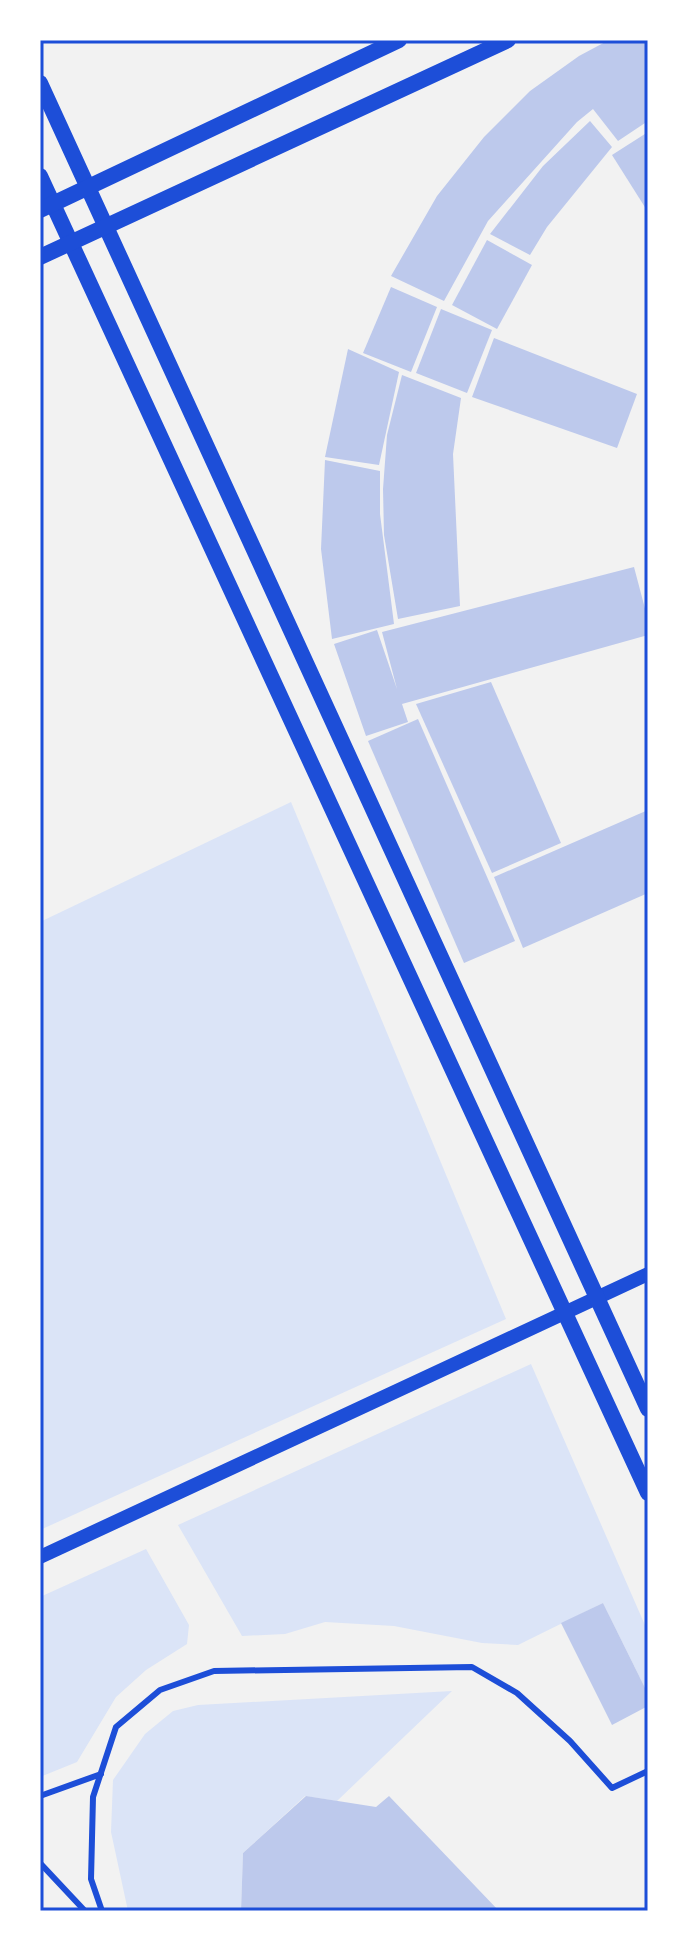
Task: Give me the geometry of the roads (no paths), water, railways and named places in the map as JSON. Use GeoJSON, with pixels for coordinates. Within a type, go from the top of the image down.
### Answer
{"type":"FeatureCollection","features":[{"type":"Feature","properties":{"kind":"main road"},"geometry":{"type":"LineString","coordinates":[[47,207],[399,40]]}},
{"type":"Feature","properties":{"kind":"main road"},"geometry":{"type":"LineString","coordinates":[[40,257],[508,40]]}},
{"type":"Feature","properties":{"kind":"main road"},"geometry":{"type":"LineString","coordinates":[[40,83],[648,1409]]}},
{"type":"Feature","properties":{"kind":"main road"},"geometry":{"type":"LineString","coordinates":[[40,176],[47,207],[71,243],[648,1493]]}},
{"type":"Feature","properties":{"kind":"street"},"geometry":{"type":"LineString","coordinates":[[40,1557],[648,1274]]}},
{"type":"Feature","properties":{"kind":"lane"},"geometry":{"type":"LineString","coordinates":[[102,1911],[91,1879],[93,1797],[116,1727],[160,1690],[214,1671],[472,1667],[517,1693],[570,1741],[612,1788],[648,1771]]}},
{"type":"Feature","properties":{"kind":"lane"},"geometry":{"type":"LineString","coordinates":[[40,1796],[101,1774]]}},
{"type":"Feature","properties":{"kind":"lane"},"geometry":{"type":"LineString","coordinates":[[40,1863],[85,1911]]}}]}
